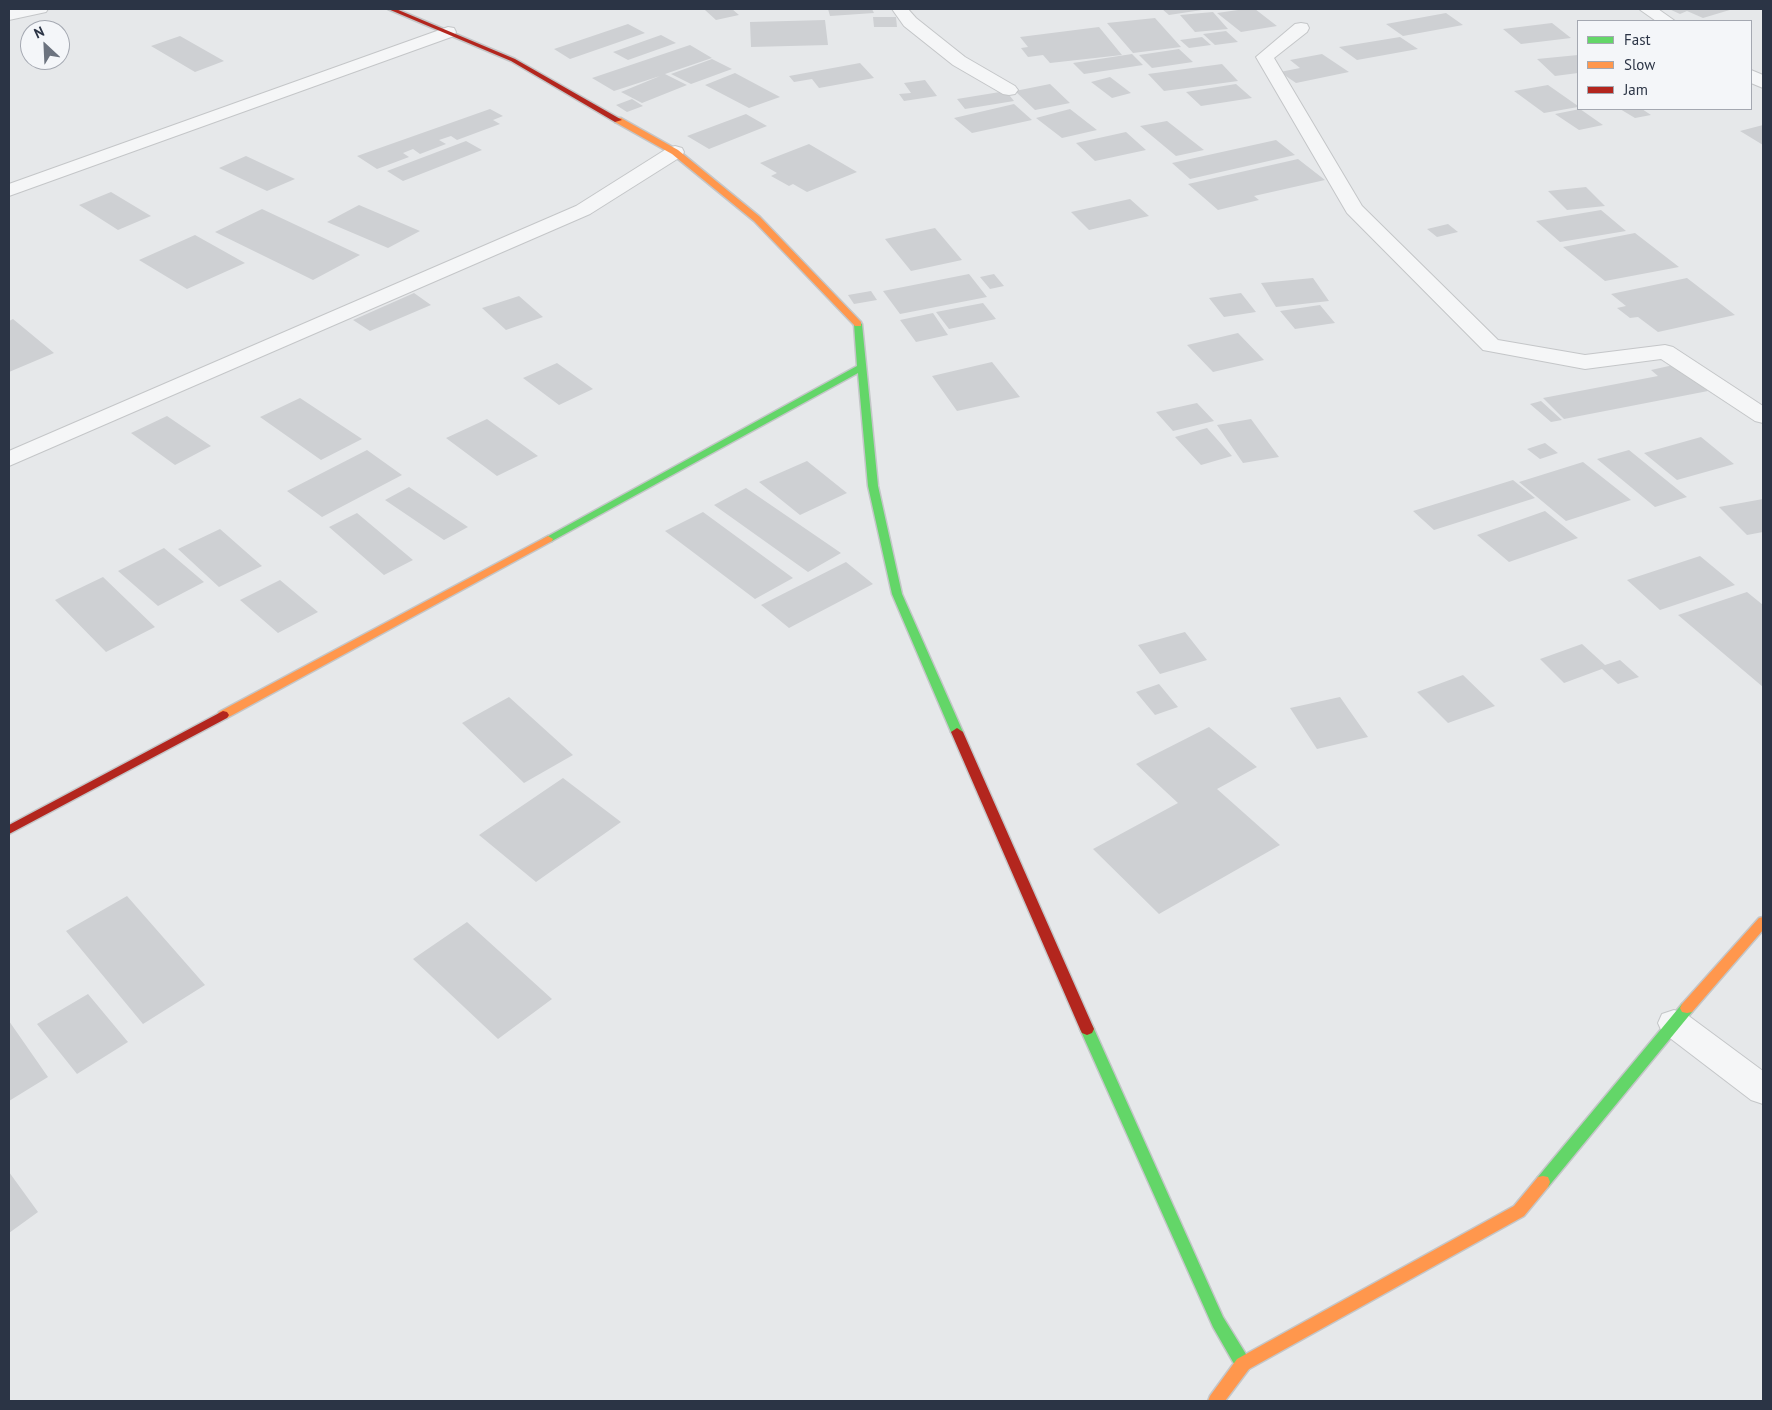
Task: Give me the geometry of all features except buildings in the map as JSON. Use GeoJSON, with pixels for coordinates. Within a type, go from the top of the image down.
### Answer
{"type":"FeatureCollection","features":[{"type":"Feature","properties":{"kind":"street"},"geometry":{"type":"LineString","coordinates":[[9,15],[40,9]]}},
{"type":"Feature","properties":{"kind":"street"},"geometry":{"type":"LineString","coordinates":[[391,9],[513,60],[676,152],[757,219],[858,324],[873,486],[897,594],[1148,1170],[1218,1322],[1243,1364]]}},
{"type":"Feature","properties":{"kind":"street"},"geometry":{"type":"LineString","coordinates":[[900,9],[910,22],[959,61],[1009,90]]}},
{"type":"Feature","properties":{"kind":"street"},"geometry":{"type":"LineString","coordinates":[[1647,9],[1665,20]]}},
{"type":"Feature","properties":{"kind":"street"},"geometry":{"type":"LineString","coordinates":[[1300,28],[1265,57],[1354,209],[1492,345],[1585,362],[1665,352],[1763,416]]}},
{"type":"Feature","properties":{"kind":"street"},"geometry":{"type":"LineString","coordinates":[[9,190],[448,32]]}},
{"type":"Feature","properties":{"kind":"street"},"geometry":{"type":"LineString","coordinates":[[1752,76],[1763,83]]}},
{"type":"Feature","properties":{"kind":"street"},"geometry":{"type":"LineString","coordinates":[[9,459],[583,210],[676,152]]}},
{"type":"Feature","properties":{"kind":"street"},"geometry":{"type":"LineString","coordinates":[[9,830],[756,427],[862,367]]}},
{"type":"Feature","properties":{"kind":"street"},"geometry":{"type":"LineString","coordinates":[[1216,1401],[1243,1364],[1519,1210],[1674,1023],[1763,922]]}},
{"type":"Feature","properties":{"kind":"street"},"geometry":{"type":"LineString","coordinates":[[1674,1023],[1763,1090]]}},
{"type":"Feature","properties":{"kind":"traffic: fast"},"geometry":{"type":"LineString","coordinates":[[858,324],[873,486],[897,594],[957,732]]}},
{"type":"Feature","properties":{"kind":"traffic: fast"},"geometry":{"type":"LineString","coordinates":[[548,539],[863,367]]}},
{"type":"Feature","properties":{"kind":"traffic: fast"},"geometry":{"type":"LineString","coordinates":[[1543,1182],[1687,1008]]}},
{"type":"Feature","properties":{"kind":"traffic: fast"},"geometry":{"type":"LineString","coordinates":[[1087,1029],[1218,1322],[1243,1364]]}},
{"type":"Feature","properties":{"kind":"traffic: slow"},"geometry":{"type":"LineString","coordinates":[[618,120],[675,152],[757,219],[858,324]]}},
{"type":"Feature","properties":{"kind":"traffic: slow"},"geometry":{"type":"LineString","coordinates":[[223,715],[548,539]]}},
{"type":"Feature","properties":{"kind":"traffic: slow"},"geometry":{"type":"LineString","coordinates":[[1687,1008],[1763,922]]}},
{"type":"Feature","properties":{"kind":"traffic: slow"},"geometry":{"type":"LineString","coordinates":[[1216,1401],[1243,1364],[1519,1211],[1543,1182]]}},
{"type":"Feature","properties":{"kind":"traffic: jam"},"geometry":{"type":"LineString","coordinates":[[391,9],[513,60],[618,120]]}},
{"type":"Feature","properties":{"kind":"traffic: jam"},"geometry":{"type":"LineString","coordinates":[[9,830],[223,715]]}},
{"type":"Feature","properties":{"kind":"traffic: jam"},"geometry":{"type":"LineString","coordinates":[[957,732],[1087,1029]]}}]}
